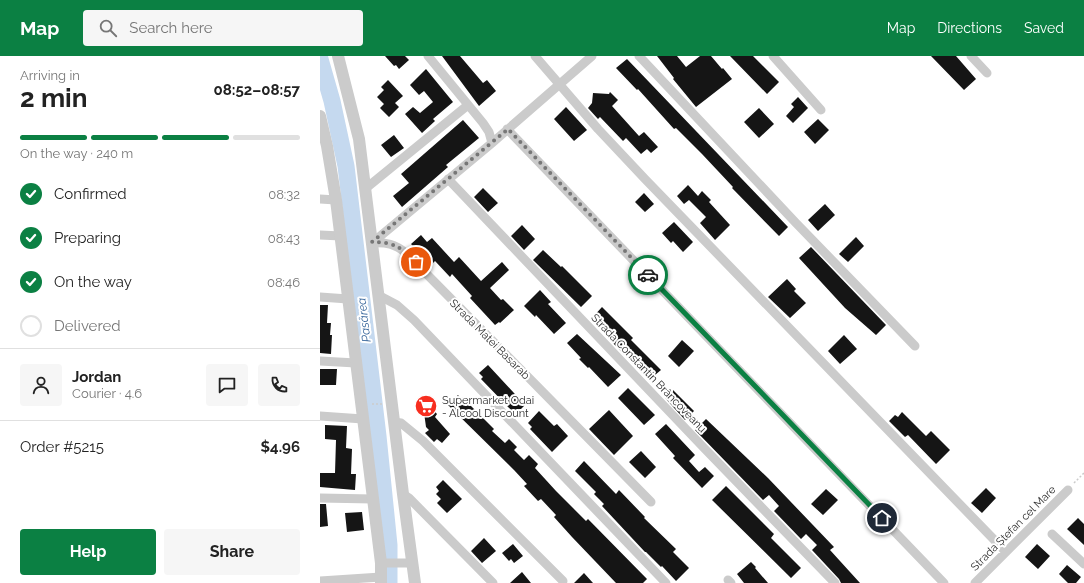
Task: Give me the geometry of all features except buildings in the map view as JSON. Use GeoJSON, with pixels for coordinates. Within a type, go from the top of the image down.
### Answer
{"type":"FeatureCollection","features":[{"type":"Feature","properties":{"kind":"street"},"geometry":{"type":"LineString","coordinates":[[338,56],[359,139],[403,494],[410,563],[415,583]]}},
{"type":"Feature","properties":{"kind":"street"},"geometry":{"type":"LineString","coordinates":[[428,56],[489,132],[492,143]]}},
{"type":"Feature","properties":{"kind":"street"},"geometry":{"type":"LineString","coordinates":[[535,56],[558,84],[645,179],[1006,552]]}},
{"type":"Feature","properties":{"kind":"street"},"geometry":{"type":"LineString","coordinates":[[372,242],[492,143],[592,56]]}},
{"type":"Feature","properties":{"kind":"street"},"geometry":{"type":"LineString","coordinates":[[639,56],[915,346]]}},
{"type":"Feature","properties":{"kind":"street"},"geometry":{"type":"LineString","coordinates":[[773,56],[821,110]]}},
{"type":"Feature","properties":{"kind":"street"},"geometry":{"type":"LineString","coordinates":[[971,56],[987,73]]}},
{"type":"Feature","properties":{"kind":"street"},"geometry":{"type":"LineString","coordinates":[[365,189],[468,105]]}},
{"type":"Feature","properties":{"kind":"street"},"geometry":{"type":"LineString","coordinates":[[320,117],[336,200],[373,499],[384,563],[381,580],[320,581]]}},
{"type":"Feature","properties":{"kind":"street"},"geometry":{"type":"LineString","coordinates":[[508,129],[944,583]]}},
{"type":"Feature","properties":{"kind":"street","name":"Strada Constantin Brâncoveanu"},"geometry":{"type":"LineString","coordinates":[[448,179],[698,443],[835,583]]}},
{"type":"Feature","properties":{"kind":"street"},"geometry":{"type":"LineString","coordinates":[[320,199],[336,200]]}},
{"type":"Feature","properties":{"kind":"street"},"geometry":{"type":"LineString","coordinates":[[320,235],[341,236]]}},
{"type":"Feature","properties":{"kind":"street","name":"Strada Matei Basarab"},"geometry":{"type":"LineString","coordinates":[[372,242],[398,246],[406,253],[651,502]]}},
{"type":"Feature","properties":{"kind":"street"},"geometry":{"type":"LineString","coordinates":[[378,295],[397,305],[414,320],[666,583]]}},
{"type":"Feature","properties":{"kind":"street"},"geometry":{"type":"LineString","coordinates":[[320,298],[348,299]]}},
{"type":"Feature","properties":{"kind":"street"},"geometry":{"type":"LineString","coordinates":[[320,361],[356,362]]}},
{"type":"Feature","properties":{"kind":"street"},"geometry":{"type":"LineString","coordinates":[[320,416],[363,419]]}},
{"type":"Feature","properties":{"kind":"street"},"geometry":{"type":"LineString","coordinates":[[394,422],[401,423],[423,441],[563,581]]}},
{"type":"Feature","properties":{"kind":"street","name":"Strada Ștefan cel Mare"},"geometry":{"type":"LineString","coordinates":[[975,583],[1068,490]]}},
{"type":"Feature","properties":{"kind":"street"},"geometry":{"type":"LineString","coordinates":[[403,494],[409,498],[493,583]]}},
{"type":"Feature","properties":{"kind":"street"},"geometry":{"type":"LineString","coordinates":[[320,498],[373,499]]}},
{"type":"Feature","properties":{"kind":"street"},"geometry":{"type":"LineString","coordinates":[[1052,534],[1084,564]]}},
{"type":"Feature","properties":{"kind":"street"},"geometry":{"type":"LineString","coordinates":[[384,563],[410,563]]}},
{"type":"Feature","properties":{"kind":"path"},"geometry":{"type":"LineString","coordinates":[[361,405],[392,403]]}},
{"type":"Feature","properties":{"kind":"path"},"geometry":{"type":"LineString","coordinates":[[1068,490],[1084,473]]}},
{"type":"Feature","properties":{"kind":"waterway","name":"Pasărea"},"geometry":{"type":"LineString","coordinates":[[320,59],[332,101],[346,166],[378,436],[389,545],[389,583]]}},
{"type":"Feature","properties":{"kind":"way so far"},"geometry":{"type":"LineString","coordinates":[[416,262],[398,246],[383,242],[372,242],[508,129],[648,275]]}},
{"type":"Feature","properties":{"kind":"place","name":"Supermarket Odai - Alcool Discount"},"geometry":{"type":"Point","coordinates":[426,406]}},
{"type":"Feature","properties":{"kind":"route"},"geometry":{"type":"LineString","coordinates":[[648,275],[882,518]]}}]}
